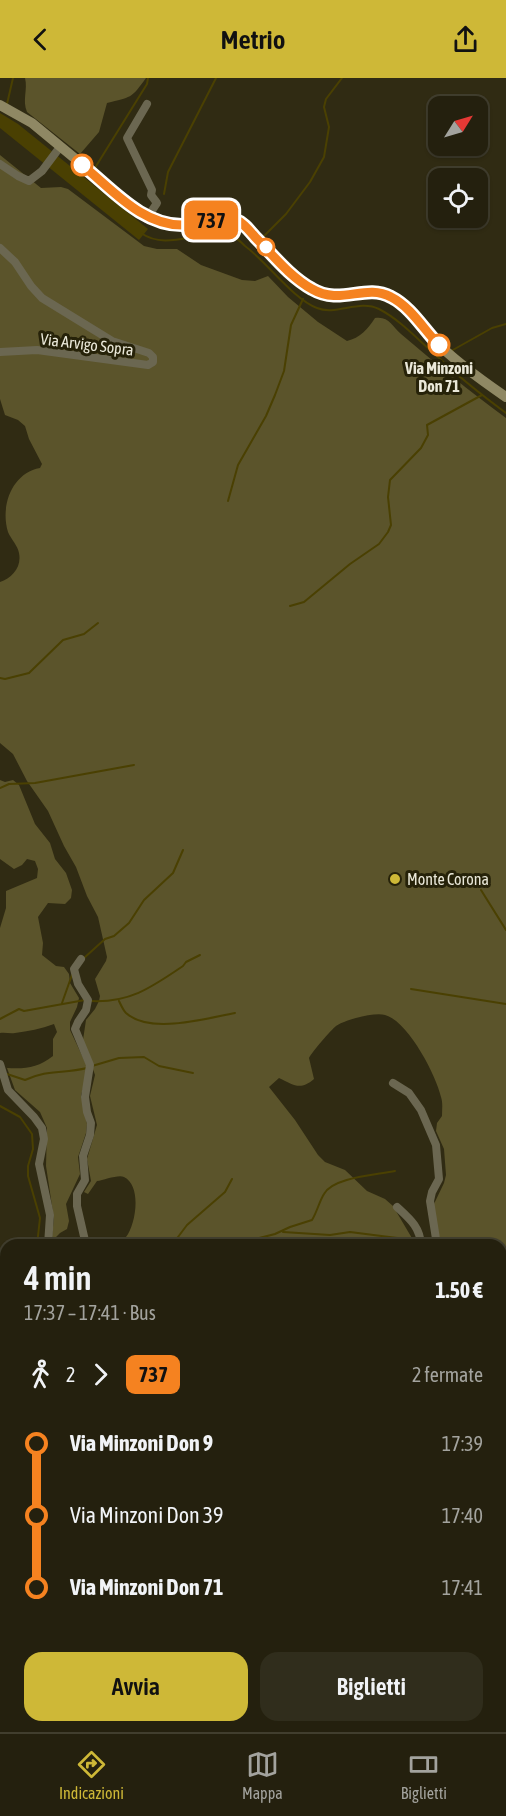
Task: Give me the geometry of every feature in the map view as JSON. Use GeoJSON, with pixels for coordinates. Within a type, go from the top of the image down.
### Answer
{"type":"FeatureCollection","features":[{"type":"Feature","properties":{"kind":"main road"},"geometry":{"type":"LineString","coordinates":[[0,105],[32,123],[59,148],[147,218],[177,225],[194,224],[222,217],[233,219],[242,224],[292,274],[312,289],[331,296],[343,297],[375,292],[392,297],[403,305],[452,358],[506,397]]}},
{"type":"Feature","properties":{"kind":"street"},"geometry":{"type":"LineString","coordinates":[[147,104],[127,138],[152,190],[151,195],[157,203],[147,218]]}},
{"type":"Feature","properties":{"kind":"street"},"geometry":{"type":"LineString","coordinates":[[0,164],[29,181],[42,171],[59,148]]}},
{"type":"Feature","properties":{"kind":"street","name":"Via Arvigo Sopra"},"geometry":{"type":"LineString","coordinates":[[0,248],[15,262],[42,298],[112,341],[149,353],[153,357],[153,362],[148,365],[37,351],[0,352]]}},
{"type":"Feature","properties":{"kind":"street"},"geometry":{"type":"LineString","coordinates":[[81,959],[74,969],[78,984],[88,1000],[86,1010],[75,1029],[90,1065],[85,1097],[87,1112],[92,1123],[83,1155],[85,1180],[77,1194],[77,1206],[85,1239]]}},
{"type":"Feature","properties":{"kind":"street"},"geometry":{"type":"LineString","coordinates":[[0,1064],[8,1090],[42,1128],[44,1139],[39,1164],[50,1215],[48,1239]]}},
{"type":"Feature","properties":{"kind":"street"},"geometry":{"type":"LineString","coordinates":[[393,1083],[409,1093],[424,1117],[436,1145],[439,1179],[430,1202],[436,1239]]}},
{"type":"Feature","properties":{"kind":"street"},"geometry":{"type":"LineString","coordinates":[[397,1207],[416,1226],[420,1239]]}},
{"type":"Feature","properties":{"kind":"shaded area"},"geometry":{"type":"Polygon","coordinates":[[[25,78],[146,78],[130,96],[107,103],[99,132],[80,154],[27,112],[25,78]]]}},
{"type":"Feature","properties":{"kind":"shaded area"},"geometry":{"type":"Polygon","coordinates":[[[0,113],[18,124],[148,229],[139,240],[0,128],[0,113]]]}},
{"type":"Feature","properties":{"kind":"shaded area"},"geometry":{"type":"Polygon","coordinates":[[[0,155],[41,188],[68,189],[144,246],[157,249],[177,249],[201,265],[242,280],[255,281],[268,276],[288,297],[318,322],[347,341],[363,333],[375,318],[387,320],[439,366],[506,418],[506,1239],[440,1239],[433,1206],[446,1175],[444,1149],[436,1131],[437,1123],[442,1116],[442,1099],[427,1063],[412,1038],[394,1019],[380,1014],[359,1017],[336,1026],[309,1058],[314,1079],[309,1083],[301,1086],[293,1085],[279,1078],[269,1087],[295,1120],[318,1155],[325,1162],[345,1170],[367,1191],[385,1199],[393,1206],[412,1239],[124,1239],[130,1231],[136,1206],[130,1182],[122,1176],[111,1177],[97,1181],[88,1194],[84,1192],[91,1181],[87,1159],[97,1125],[90,1096],[95,1075],[83,1040],[86,1020],[95,1009],[100,996],[95,979],[107,957],[98,917],[48,811],[27,781],[13,754],[0,743],[0,582],[15,571],[20,558],[8,532],[7,502],[10,492],[22,476],[40,468],[42,464],[25,426],[18,420],[5,415],[0,399],[0,155]]]}},
{"type":"Feature","properties":{"kind":"shaded area"},"geometry":{"type":"Polygon","coordinates":[[[0,780],[5,782],[13,780],[19,785],[35,824],[50,843],[55,859],[66,873],[72,890],[71,898],[65,904],[48,903],[38,917],[43,943],[42,955],[56,966],[64,967],[79,998],[70,1022],[70,1030],[88,1072],[81,1095],[87,1124],[78,1157],[80,1174],[66,1204],[69,1221],[67,1229],[54,1239],[52,1236],[54,1219],[46,1166],[47,1128],[40,1112],[15,1090],[7,1068],[31,1067],[53,1056],[53,1039],[57,1032],[54,1024],[39,1029],[0,1033],[0,928],[6,908],[6,891],[37,878],[38,869],[35,861],[27,859],[14,869],[0,859],[0,780]]]}},
{"type":"Feature","properties":{"kind":"waterway"},"geometry":{"type":"LineString","coordinates":[[7,104],[13,78]]}},
{"type":"Feature","properties":{"kind":"waterway"},"geometry":{"type":"LineString","coordinates":[[93,171],[147,84],[148,78]]}},
{"type":"Feature","properties":{"kind":"waterway"},"geometry":{"type":"LineString","coordinates":[[164,194],[168,172],[216,78]]}},
{"type":"Feature","properties":{"kind":"waterway"},"geometry":{"type":"LineString","coordinates":[[261,239],[286,214],[310,182],[324,157],[329,127],[324,107],[326,99],[342,78]]}},
{"type":"Feature","properties":{"kind":"waterway"},"geometry":{"type":"LineString","coordinates":[[141,233],[163,240],[211,234],[234,237],[289,289],[317,308],[332,310],[371,306],[387,314],[463,380],[506,413]]}},
{"type":"Feature","properties":{"kind":"waterway"},"geometry":{"type":"LineString","coordinates":[[228,501],[238,465],[266,416],[284,371],[291,325],[303,299]]}},
{"type":"Feature","properties":{"kind":"waterway"},"geometry":{"type":"LineString","coordinates":[[451,351],[492,328],[506,324]]}},
{"type":"Feature","properties":{"kind":"waterway"},"geometry":{"type":"LineString","coordinates":[[290,606],[304,602],[350,564],[379,544],[391,525],[388,497],[390,480],[421,448],[428,435],[427,425],[482,395]]}},
{"type":"Feature","properties":{"kind":"waterway"},"geometry":{"type":"LineString","coordinates":[[0,678],[5,679],[29,673],[63,640],[84,634],[98,623]]}},
{"type":"Feature","properties":{"kind":"waterway"},"geometry":{"type":"LineString","coordinates":[[0,788],[9,784],[35,783],[134,765]]}},
{"type":"Feature","properties":{"kind":"waterway"},"geometry":{"type":"LineString","coordinates":[[84,958],[105,939],[114,936],[129,923],[144,900],[173,873],[183,850]]}},
{"type":"Feature","properties":{"kind":"waterway"},"geometry":{"type":"LineString","coordinates":[[481,890],[506,930]]}},
{"type":"Feature","properties":{"kind":"waterway"},"geometry":{"type":"LineString","coordinates":[[91,1001],[117,999],[140,992],[200,955]]}},
{"type":"Feature","properties":{"kind":"waterway"},"geometry":{"type":"LineString","coordinates":[[62,1003],[73,972]]}},
{"type":"Feature","properties":{"kind":"waterway"},"geometry":{"type":"LineString","coordinates":[[411,989],[506,1004]]}},
{"type":"Feature","properties":{"kind":"waterway"},"geometry":{"type":"LineString","coordinates":[[0,1019],[19,1009],[24,1011],[85,1000]]}},
{"type":"Feature","properties":{"kind":"waterway"},"geometry":{"type":"LineString","coordinates":[[119,1001],[126,1013],[136,1020],[149,1023],[179,1023],[235,1013]]}},
{"type":"Feature","properties":{"kind":"waterway"},"geometry":{"type":"LineString","coordinates":[[92,1066],[119,1058],[144,1057],[159,1066],[193,1073]]}},
{"type":"Feature","properties":{"kind":"waterway"},"geometry":{"type":"LineString","coordinates":[[0,1077],[7,1074],[25,1080],[41,1074],[87,1068]]}},
{"type":"Feature","properties":{"kind":"waterway"},"geometry":{"type":"LineString","coordinates":[[0,1106],[20,1117],[32,1134],[33,1149],[28,1166],[28,1176],[40,1218],[38,1239]]}},
{"type":"Feature","properties":{"kind":"waterway"},"geometry":{"type":"LineString","coordinates":[[255,1239],[312,1220],[324,1194],[336,1184],[395,1171]]}},
{"type":"Feature","properties":{"kind":"waterway"},"geometry":{"type":"LineString","coordinates":[[176,1239],[187,1225],[225,1192],[232,1179]]}},
{"type":"Feature","properties":{"kind":"waterway"},"geometry":{"type":"LineString","coordinates":[[283,1232],[330,1235],[350,1232],[405,1239]]}},
{"type":"Feature","properties":{"kind":"bus line","name":"737"},"geometry":{"type":"LineString","coordinates":[[82,165],[141,214],[154,221],[177,225],[194,224],[222,217],[238,221],[292,274],[321,294],[343,297],[375,292],[392,297],[403,305],[439,345]]}},
{"type":"Feature","properties":{"kind":"place","name":"Via Minzoni Don 71"},"geometry":{"type":"Point","coordinates":[439,345]}},
{"type":"Feature","properties":{"kind":"place","name":"Monte Corona"},"geometry":{"type":"Point","coordinates":[395,879]}}]}
